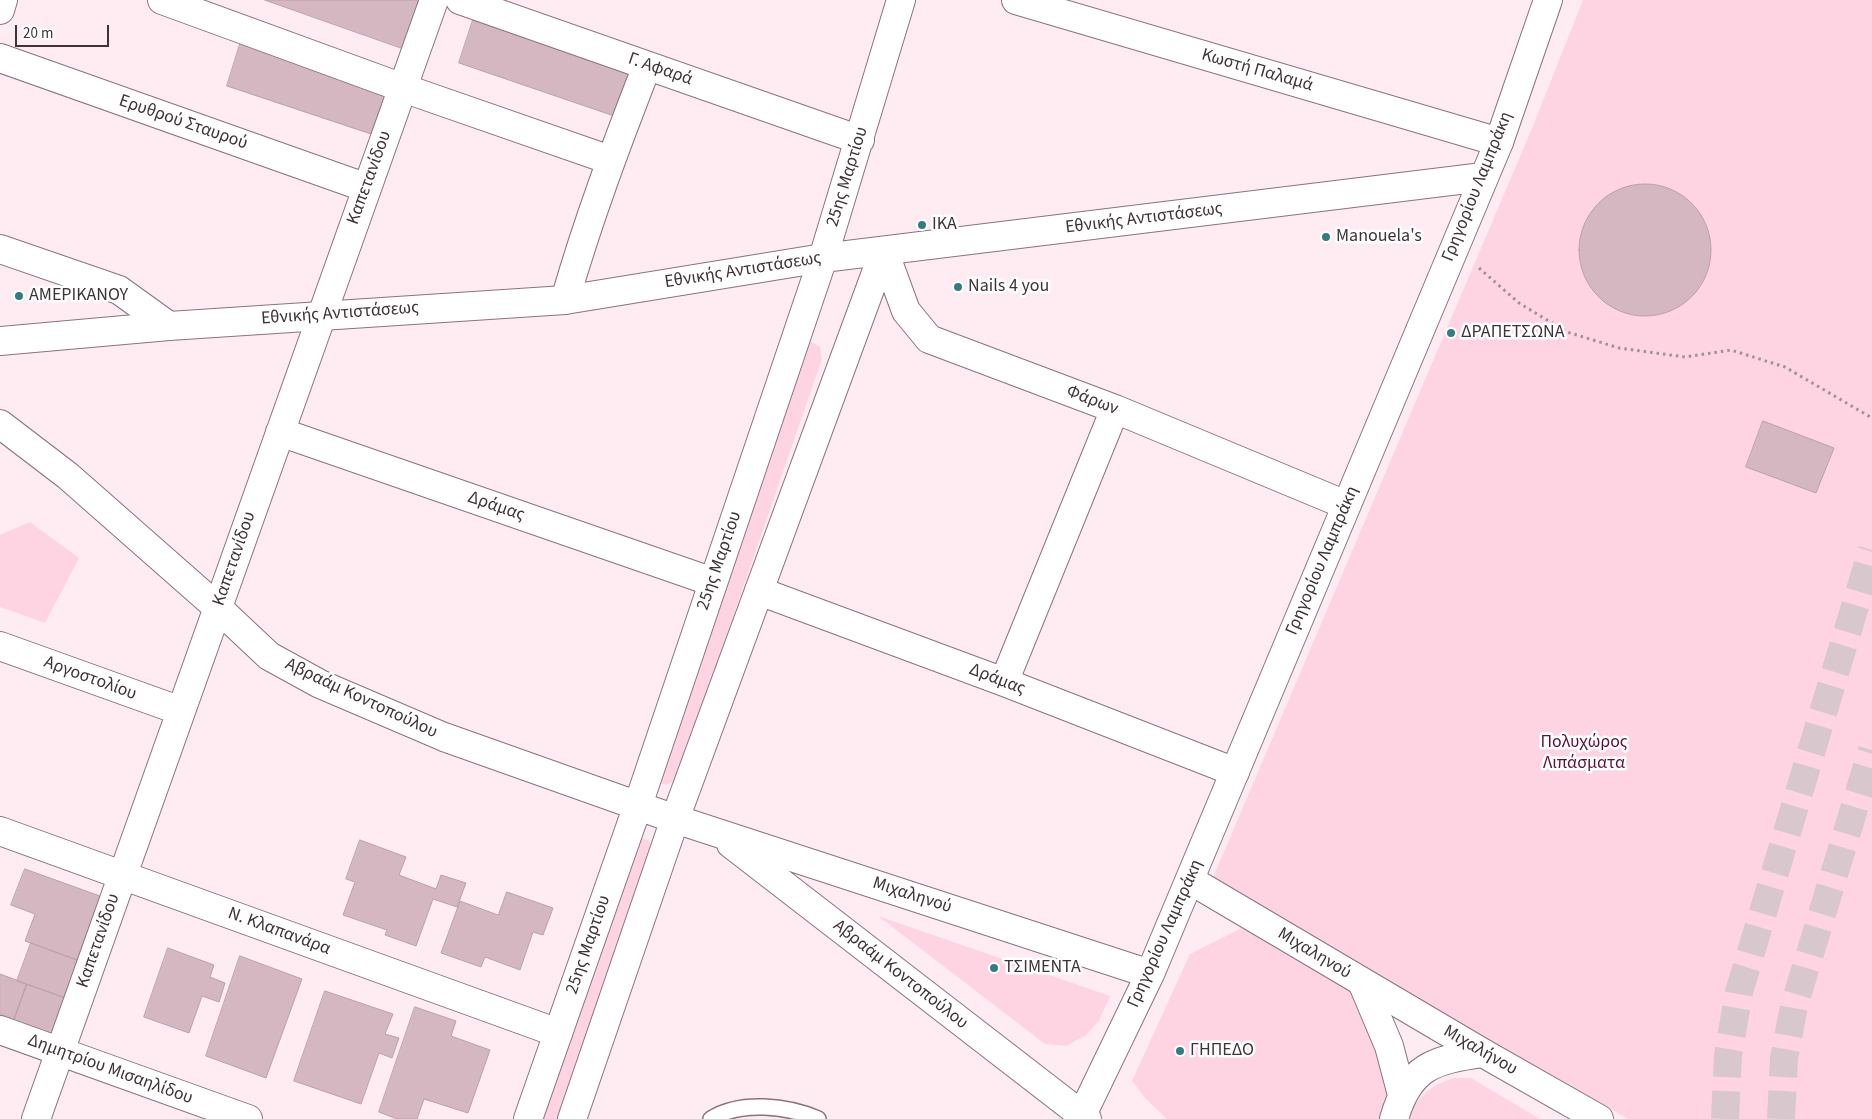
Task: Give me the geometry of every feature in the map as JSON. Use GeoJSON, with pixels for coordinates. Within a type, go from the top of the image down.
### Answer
{"type":"FeatureCollection","features":[{"type":"Feature","properties":{"kind":"street"},"geometry":{"type":"LineString","coordinates":[[0,10],[3,0]]}},
{"type":"Feature","properties":{"kind":"street"},"geometry":{"type":"LineString","coordinates":[[162,0],[402,88],[610,160]]}},
{"type":"Feature","properties":{"kind":"street","name":"Καπετανίδου"},"geometry":{"type":"LineString","coordinates":[[36,1119],[434,0]]}},
{"type":"Feature","properties":{"kind":"street","name":"Γ. Αφαρά"},"geometry":{"type":"LineString","coordinates":[[460,0],[860,140]]}},
{"type":"Feature","properties":{"kind":"street","name":"25ης Μαρτίου"},"geometry":{"type":"LineString","coordinates":[[528,1119],[638,805],[823,258],[901,0]]}},
{"type":"Feature","properties":{"kind":"street","name":"Κωστή Παλαμά"},"geometry":{"type":"LineString","coordinates":[[1016,0],[1499,142]]}},
{"type":"Feature","properties":{"kind":"street","name":"Γρηγορίου Λαμπράκη"},"geometry":{"type":"LineString","coordinates":[[1084,1117],[1150,974],[1499,142],[1548,0]]}},
{"type":"Feature","properties":{"kind":"street","name":"Ερυθρού Σταυρού"},"geometry":{"type":"LineString","coordinates":[[0,58],[366,188]]}},
{"type":"Feature","properties":{"kind":"street"},"geometry":{"type":"LineString","coordinates":[[565,300],[578,254],[610,160],[647,66]]}},
{"type":"Feature","properties":{"kind":"street","name":"Εθνικής Αντιστάσεως"},"geometry":{"type":"LineString","coordinates":[[0,341],[169,326],[565,300],[823,258],[1483,177]]}},
{"type":"Feature","properties":{"kind":"street"},"geometry":{"type":"LineString","coordinates":[[0,249],[119,290],[169,326]]}},
{"type":"Feature","properties":{"kind":"street"},"geometry":{"type":"LineString","coordinates":[[572,1119],[675,819],[884,251]]}},
{"type":"Feature","properties":{"kind":"street","name":"Φάρων"},"geometry":{"type":"LineString","coordinates":[[884,251],[906,311],[929,339],[1115,409],[1346,505]]}},
{"type":"Feature","properties":{"kind":"street"},"geometry":{"type":"LineString","coordinates":[[1004,682],[1115,409]]}},
{"type":"Feature","properties":{"kind":"street","name":"Αβραάμ Κοντοπούλου"},"geometry":{"type":"LineString","coordinates":[[0,424],[68,476],[218,608],[269,656],[320,684],[444,737],[675,819]]}},
{"type":"Feature","properties":{"kind":"street","name":"Δράμας"},"geometry":{"type":"LineString","coordinates":[[280,432],[713,582]]}},
{"type":"Feature","properties":{"kind":"street","name":"Δράμας"},"geometry":{"type":"LineString","coordinates":[[759,591],[1004,682],[1235,772]]}},
{"type":"Feature","properties":{"kind":"street","name":"Αργοστολίου"},"geometry":{"type":"LineString","coordinates":[[0,646],[181,711]]}},
{"type":"Feature","properties":{"kind":"street","name":"Μιχαληνού"},"geometry":{"type":"LineString","coordinates":[[675,819],[1150,974]]}},
{"type":"Feature","properties":{"kind":"street","name":"Αβραάμ Κοντοπούλου"},"geometry":{"type":"LineString","coordinates":[[714,831],[1084,1117]]}},
{"type":"Feature","properties":{"kind":"street","name":"Ν. Κλαπανάρα"},"geometry":{"type":"LineString","coordinates":[[0,832],[558,1033]]}},
{"type":"Feature","properties":{"kind":"street","name":"Μιχαληνού"},"geometry":{"type":"LineString","coordinates":[[1190,880],[1362,982]]}},
{"type":"Feature","properties":{"kind":"street"},"geometry":{"type":"LineString","coordinates":[[1362,982],[1389,1046],[1398,1107]]}},
{"type":"Feature","properties":{"kind":"street","name":"Μιχαλήνου"},"geometry":{"type":"LineString","coordinates":[[1362,982],[1599,1119]]}},
{"type":"Feature","properties":{"kind":"street","name":"Δημητρίου Μισαηλίδου"},"geometry":{"type":"LineString","coordinates":[[0,1030],[248,1119]]}},
{"type":"Feature","properties":{"kind":"street"},"geometry":{"type":"LineString","coordinates":[[1398,1107],[1420,1072],[1439,1061],[1483,1053]]}},
{"type":"Feature","properties":{"kind":"lane"},"geometry":{"type":"LineString","coordinates":[[711,1119],[718,1115],[755,1106],[802,1112],[818,1119]]}},
{"type":"Feature","properties":{"kind":"path"},"geometry":{"type":"LineString","coordinates":[[1456,244],[1478,268],[1519,303],[1567,332],[1619,348],[1685,357],[1731,350],[1785,368],[1872,418]]}},
{"type":"Feature","properties":{"kind":"green space","name":"Πολυχώρος Λιπάσματα"},"geometry":{"type":"Polygon","coordinates":[[[1583,0],[1872,0],[1872,1119],[1628,1119],[1212,880],[1533,126],[1583,0]]]}},
{"type":"Feature","properties":{"kind":"green space"},"geometry":{"type":"Polygon","coordinates":[[[809,342],[820,347],[822,359],[677,779],[668,784],[658,782],[805,343],[809,342]]]}},
{"type":"Feature","properties":{"kind":"green space"},"geometry":{"type":"Polygon","coordinates":[[[30,522],[79,558],[45,623],[0,607],[0,535],[30,522]]]}},
{"type":"Feature","properties":{"kind":"green space"},"geometry":{"type":"Polygon","coordinates":[[[640,838],[648,840],[652,846],[561,1119],[534,1119],[640,838]]]}},
{"type":"Feature","properties":{"kind":"green space"},"geometry":{"type":"Polygon","coordinates":[[[878,916],[1110,996],[1099,1021],[1085,1036],[1066,1046],[1045,1044],[878,916]]]}},
{"type":"Feature","properties":{"kind":"green space"},"geometry":{"type":"Polygon","coordinates":[[[1244,927],[1340,981],[1363,1003],[1390,1085],[1383,1119],[1167,1119],[1146,1099],[1132,1081],[1190,954],[1244,927]]]}},
{"type":"Feature","properties":{"kind":"green space"},"geometry":{"type":"Polygon","coordinates":[[[1454,1078],[1471,1078],[1540,1119],[1408,1119],[1415,1104],[1426,1092],[1454,1078]]]}},
{"type":"Feature","properties":{"kind":"building"},"geometry":{"type":"Polygon","coordinates":[[[265,0],[417,0],[429,4],[413,52],[265,0]]]}},
{"type":"Feature","properties":{"kind":"building"},"geometry":{"type":"Polygon","coordinates":[[[473,20],[633,73],[617,117],[459,63],[473,20]]]}},
{"type":"Feature","properties":{"kind":"building"},"geometry":{"type":"Polygon","coordinates":[[[241,41],[399,92],[383,138],[227,86],[241,41]]]}},
{"type":"Feature","properties":{"kind":"building"},"geometry":{"type":"Polygon","coordinates":[[[1645,184],[1658,185],[1670,189],[1692,203],[1706,225],[1710,237],[1710,263],[1706,275],[1692,297],[1670,311],[1658,315],[1645,316],[1632,315],[1620,311],[1598,297],[1584,275],[1580,263],[1579,250],[1580,237],[1584,225],[1598,203],[1620,189],[1632,185],[1645,184]]]}},
{"type":"Feature","properties":{"kind":"building"},"geometry":{"type":"Polygon","coordinates":[[[1763,421],[1834,448],[1816,493],[1746,467],[1763,421]]]}},
{"type":"Feature","properties":{"kind":"building"},"geometry":{"type":"Polygon","coordinates":[[[360,840],[406,857],[399,875],[436,889],[441,875],[466,883],[457,907],[433,899],[416,946],[385,935],[387,930],[343,915],[355,882],[346,879],[360,840]]]}},
{"type":"Feature","properties":{"kind":"building"},"geometry":{"type":"Polygon","coordinates":[[[25,869],[111,900],[88,964],[25,941],[35,914],[11,905],[25,869]]]}},
{"type":"Feature","properties":{"kind":"building"},"geometry":{"type":"Polygon","coordinates":[[[507,892],[553,908],[543,935],[533,932],[520,970],[485,957],[481,967],[441,953],[460,901],[498,915],[507,892]]]}},
{"type":"Feature","properties":{"kind":"building"},"geometry":{"type":"Polygon","coordinates":[[[31,943],[88,964],[74,1001],[17,981],[31,943]]]}},
{"type":"Feature","properties":{"kind":"building"},"geometry":{"type":"Polygon","coordinates":[[[168,948],[214,965],[210,977],[225,983],[219,1002],[202,996],[189,1033],[144,1017],[168,948]]]}},
{"type":"Feature","properties":{"kind":"building"},"geometry":{"type":"Polygon","coordinates":[[[240,956],[302,979],[266,1078],[206,1056],[240,956]]]}},
{"type":"Feature","properties":{"kind":"building"},"geometry":{"type":"Polygon","coordinates":[[[0,974],[27,984],[14,1020],[0,1014],[0,974]]]}},
{"type":"Feature","properties":{"kind":"building"},"geometry":{"type":"Polygon","coordinates":[[[27,984],[74,1001],[61,1037],[14,1020],[27,984]]]}},
{"type":"Feature","properties":{"kind":"building"},"geometry":{"type":"Polygon","coordinates":[[[325,991],[393,1014],[385,1034],[399,1038],[392,1058],[379,1053],[361,1104],[294,1081],[325,991]]]}},
{"type":"Feature","properties":{"kind":"building"},"geometry":{"type":"Polygon","coordinates":[[[415,1007],[456,1021],[451,1036],[490,1050],[468,1113],[424,1099],[417,1119],[397,1119],[379,1112],[415,1007]]]}},
{"type":"Feature","properties":{"kind":"tunnel"},"geometry":{"type":"LineString","coordinates":[[1725,1119],[1728,1055],[1739,992],[1872,550]]}},
{"type":"Feature","properties":{"kind":"tunnel"},"geometry":{"type":"LineString","coordinates":[[1781,1119],[1784,1059],[1794,1006],[1872,750]]}},
{"type":"Feature","properties":{"kind":"place","name":"ΙΚΑ"},"geometry":{"type":"Point","coordinates":[922,225]}},
{"type":"Feature","properties":{"kind":"place","name":"Manouela's"},"geometry":{"type":"Point","coordinates":[1326,237]}},
{"type":"Feature","properties":{"kind":"place","name":"Nails 4 you"},"geometry":{"type":"Point","coordinates":[958,287]}},
{"type":"Feature","properties":{"kind":"place","name":"ΑΜΕΡΙΚΑΝΟΥ"},"geometry":{"type":"Point","coordinates":[19,296]}},
{"type":"Feature","properties":{"kind":"place","name":"ΔΡΑΠΕΤΣΩΝΑ"},"geometry":{"type":"Point","coordinates":[1451,333]}},
{"type":"Feature","properties":{"kind":"place","name":"ΤΣΙΜΕΝΤΑ"},"geometry":{"type":"Point","coordinates":[994,968]}},
{"type":"Feature","properties":{"kind":"place","name":"ΓΗΠΕΔΟ"},"geometry":{"type":"Point","coordinates":[1180,1051]}}]}
